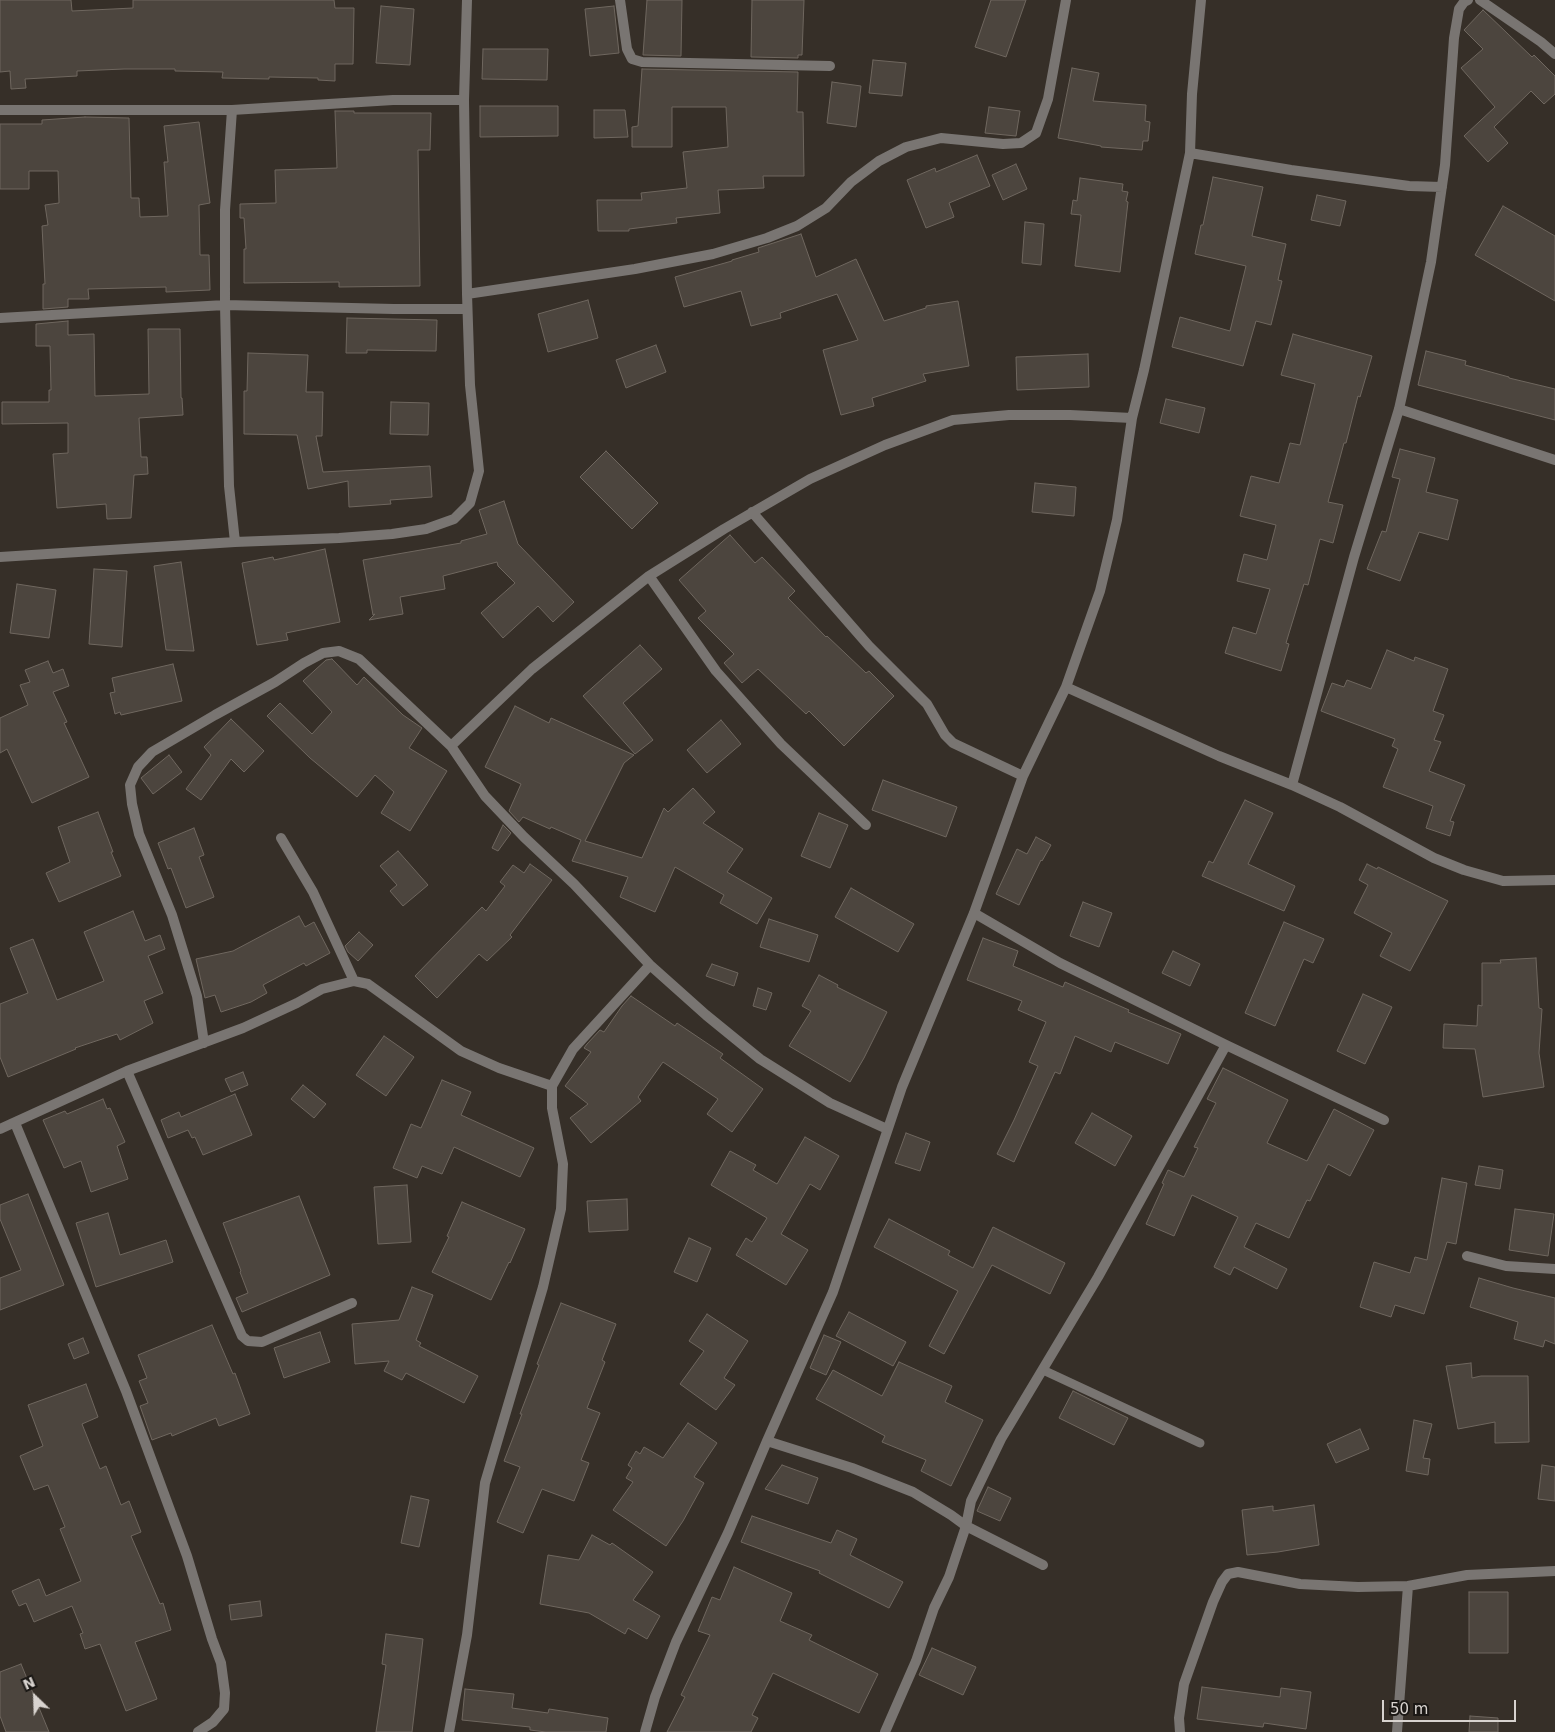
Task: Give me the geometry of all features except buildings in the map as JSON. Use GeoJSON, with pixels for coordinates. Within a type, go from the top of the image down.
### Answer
{"type":"FeatureCollection","features":[{"type":"Feature","properties":{"kind":"street"},"geometry":{"type":"LineString","coordinates":[[0,557],[392,534],[426,529],[454,519],[470,503],[479,471],[470,385],[467,294],[464,100],[467,0]]}},
{"type":"Feature","properties":{"kind":"street"},"geometry":{"type":"LineString","coordinates":[[620,0],[627,49],[632,59],[642,62],[830,66]]}},
{"type":"Feature","properties":{"kind":"street"},"geometry":{"type":"LineString","coordinates":[[467,294],[635,269],[713,254],[767,238],[797,226],[826,208],[851,182],[879,161],[906,146],[941,138],[1003,144],[1021,143],[1036,133],[1048,99],[1066,0]]}},
{"type":"Feature","properties":{"kind":"street"},"geometry":{"type":"LineString","coordinates":[[645,1732],[655,1698],[676,1642],[728,1533],[766,1441],[833,1292],[902,1087],[974,913],[1023,776],[1066,687],[1100,591],[1117,520],[1132,418],[1190,152],[1192,94],[1201,0]]}},
{"type":"Feature","properties":{"kind":"street"},"geometry":{"type":"LineString","coordinates":[[1480,0],[1541,42],[1555,54]]}},
{"type":"Feature","properties":{"kind":"street"},"geometry":{"type":"LineString","coordinates":[[1292,785],[1354,556],[1399,409],[1431,262],[1445,165],[1454,38],[1459,10],[1465,1]]}},
{"type":"Feature","properties":{"kind":"street"},"geometry":{"type":"LineString","coordinates":[[0,110],[232,110],[393,100],[464,100]]}},
{"type":"Feature","properties":{"kind":"street"},"geometry":{"type":"LineString","coordinates":[[232,110],[225,210],[225,305],[229,486],[235,542]]}},
{"type":"Feature","properties":{"kind":"street"},"geometry":{"type":"LineString","coordinates":[[1190,152],[1309,173],[1409,186],[1442,188]]}},
{"type":"Feature","properties":{"kind":"street"},"geometry":{"type":"LineString","coordinates":[[0,318],[225,305],[468,309]]}},
{"type":"Feature","properties":{"kind":"street"},"geometry":{"type":"LineString","coordinates":[[1399,409],[1555,460]]}},
{"type":"Feature","properties":{"kind":"street"},"geometry":{"type":"LineString","coordinates":[[451,746],[532,669],[649,576],[752,512],[810,479],[885,445],[953,420],[1009,415],[1132,418]]}},
{"type":"Feature","properties":{"kind":"street"},"geometry":{"type":"LineString","coordinates":[[752,512],[868,646],[927,704],[945,735],[953,743],[1023,776]]}},
{"type":"Feature","properties":{"kind":"street"},"geometry":{"type":"LineString","coordinates":[[649,576],[716,671],[781,744],[866,825]]}},
{"type":"Feature","properties":{"kind":"street"},"geometry":{"type":"LineString","coordinates":[[204,1043],[197,996],[172,915],[139,834],[130,785],[138,767],[152,752],[275,682],[304,662],[323,653],[339,651],[359,659],[451,746],[485,796],[524,837],[574,884],[650,966],[706,1015],[760,1058],[830,1103],[887,1129]]}},
{"type":"Feature","properties":{"kind":"street"},"geometry":{"type":"LineString","coordinates":[[1066,687],[1219,756],[1292,785],[1434,858],[1464,870],[1503,881],[1555,880]]}},
{"type":"Feature","properties":{"kind":"street"},"geometry":{"type":"LineString","coordinates":[[281,838],[314,892],[354,981]]}},
{"type":"Feature","properties":{"kind":"street"},"geometry":{"type":"LineString","coordinates":[[974,913],[1060,962],[1226,1045],[1384,1120]]}},
{"type":"Feature","properties":{"kind":"street"},"geometry":{"type":"LineString","coordinates":[[449,1732],[466,1635],[486,1483],[543,1287],[561,1209],[563,1164],[552,1108],[552,1086],[573,1050],[650,966]]}},
{"type":"Feature","properties":{"kind":"street"},"geometry":{"type":"LineString","coordinates":[[0,1130],[127,1071],[243,1028],[322,989],[354,981],[368,984],[461,1051],[499,1068],[552,1086]]}},
{"type":"Feature","properties":{"kind":"street"},"geometry":{"type":"LineString","coordinates":[[885,1732],[916,1661],[934,1608],[950,1576],[966,1526],[971,1501],[1001,1439],[1098,1278],[1226,1045]]}},
{"type":"Feature","properties":{"kind":"street"},"geometry":{"type":"LineString","coordinates":[[127,1071],[242,1336],[248,1341],[262,1342],[352,1302]]}},
{"type":"Feature","properties":{"kind":"street"},"geometry":{"type":"LineString","coordinates":[[15,1123],[126,1391],[188,1556],[212,1639],[221,1663],[225,1693],[224,1709],[213,1722],[198,1732]]}},
{"type":"Feature","properties":{"kind":"street"},"geometry":{"type":"LineString","coordinates":[[1467,1256],[1506,1266],[1555,1269]]}},
{"type":"Feature","properties":{"kind":"street"},"geometry":{"type":"LineString","coordinates":[[766,1441],[852,1468],[913,1492],[966,1526],[1043,1566]]}},
{"type":"Feature","properties":{"kind":"street"},"geometry":{"type":"LineString","coordinates":[[1180,1732],[1179,1718],[1184,1684],[1213,1602],[1222,1582],[1228,1574],[1238,1572],[1300,1584],[1408,1586],[1467,1575],[1555,1571]]}},
{"type":"Feature","properties":{"kind":"street"},"geometry":{"type":"LineString","coordinates":[[1398,1732],[1408,1586]]}},
{"type":"Feature","properties":{"kind":"lane"},"geometry":{"type":"LineString","coordinates":[[1043,1370],[1200,1443]]}}]}
